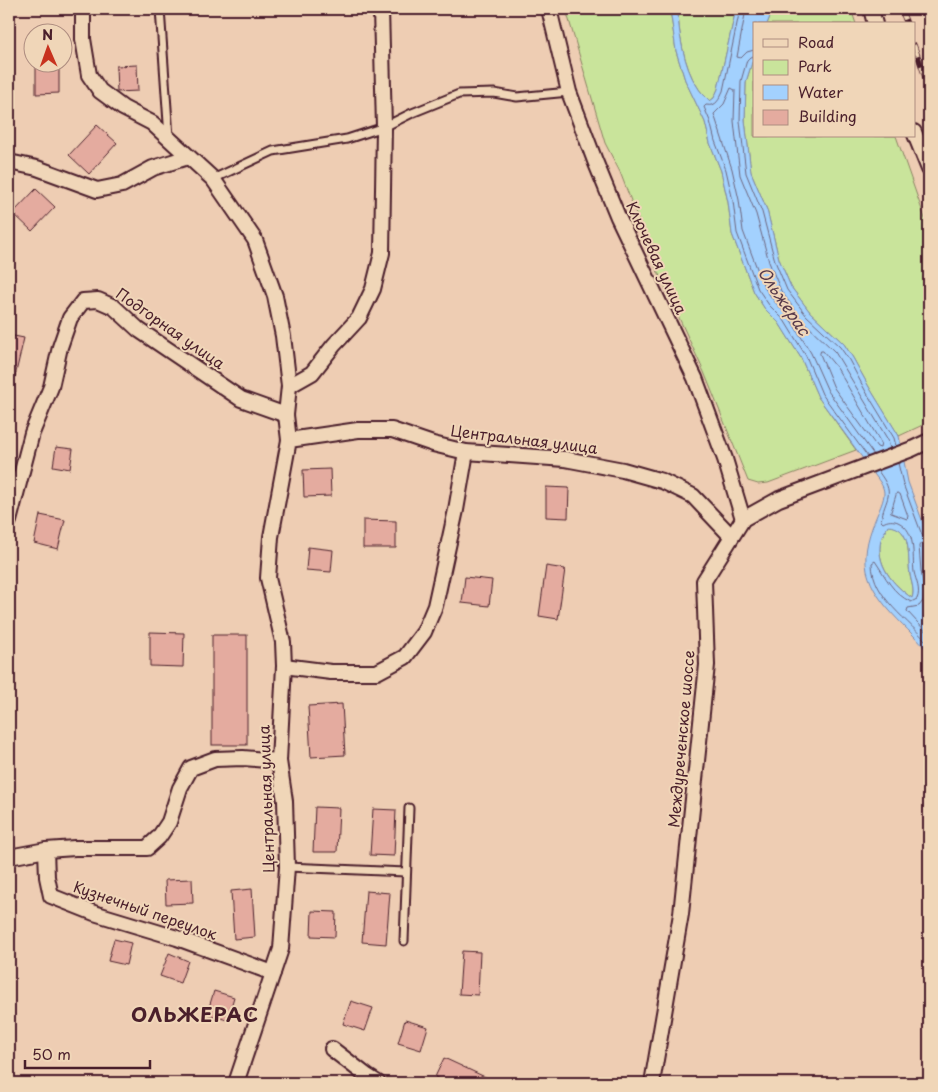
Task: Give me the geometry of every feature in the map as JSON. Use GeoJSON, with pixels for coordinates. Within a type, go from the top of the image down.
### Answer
{"type":"FeatureCollection","features":[{"type":"Feature","properties":{"kind":"street"},"geometry":{"type":"LineString","coordinates":[[83,9],[83,39],[89,75],[100,91],[123,108],[152,123],[213,179],[255,240],[275,296],[283,336],[289,386],[286,415],[289,440]]}},
{"type":"Feature","properties":{"kind":"street"},"geometry":{"type":"LineString","coordinates":[[289,386],[312,372],[359,318],[373,289],[382,253],[384,127],[381,9]]}},
{"type":"Feature","properties":{"kind":"street","name":"Ключевая улица"},"geometry":{"type":"LineString","coordinates":[[549,9],[569,92],[595,161],[618,217],[695,378],[725,459],[743,519]]}},
{"type":"Feature","properties":{"kind":"street"},"geometry":{"type":"LineString","coordinates":[[871,9],[874,22]]}},
{"type":"Feature","properties":{"kind":"street"},"geometry":{"type":"LineString","coordinates":[[916,137],[929,169]]}},
{"type":"Feature","properties":{"kind":"street"},"geometry":{"type":"LineString","coordinates":[[9,162],[37,168],[97,190],[122,185],[153,168],[188,157]]}},
{"type":"Feature","properties":{"kind":"street","name":"Подгорная улица"},"geometry":{"type":"LineString","coordinates":[[9,521],[32,433],[52,387],[70,318],[83,301],[98,300],[114,307],[139,330],[241,400],[286,415]]}},
{"type":"Feature","properties":{"kind":"street","name":"Центральная улица"},"geometry":{"type":"LineString","coordinates":[[236,1083],[281,949],[287,867],[285,801],[279,761],[284,666],[283,642],[268,578],[271,537],[289,440],[358,430],[392,430],[433,444],[466,452],[565,459],[623,470],[662,481],[693,496],[731,536]]}},
{"type":"Feature","properties":{"kind":"street","name":"Междуреченское шоссе"},"geometry":{"type":"LineString","coordinates":[[652,1083],[680,914],[707,665],[704,580],[743,519],[779,500],[929,441]]}},
{"type":"Feature","properties":{"kind":"street"},"geometry":{"type":"LineString","coordinates":[[284,666],[331,672],[377,672],[405,657],[424,632],[435,606],[456,510],[466,452]]}},
{"type":"Feature","properties":{"kind":"street"},"geometry":{"type":"LineString","coordinates":[[9,857],[46,850],[76,848],[147,848],[159,837],[169,822],[180,788],[191,768],[215,759],[243,758],[279,761]]}},
{"type":"Feature","properties":{"kind":"street","name":"Кузнечный переулок"},"geometry":{"type":"LineString","coordinates":[[46,850],[47,877],[51,896],[94,914],[177,938],[273,973]]}},
{"type":"Feature","properties":{"kind":"street"},"geometry":{"type":"LineString","coordinates":[[332,1049],[366,1076],[378,1083]]}},
{"type":"Feature","properties":{"kind":"lane"},"geometry":{"type":"LineString","coordinates":[[160,9],[169,138]]}},
{"type":"Feature","properties":{"kind":"lane"},"geometry":{"type":"LineString","coordinates":[[213,179],[274,151],[347,139],[384,127],[412,113],[459,94],[494,93],[517,97],[569,92]]}},
{"type":"Feature","properties":{"kind":"lane"},"geometry":{"type":"LineString","coordinates":[[404,941],[410,808]]}},
{"type":"Feature","properties":{"kind":"lane"},"geometry":{"type":"LineString","coordinates":[[287,867],[406,872]]}},
{"type":"Feature","properties":{"kind":"green space"},"geometry":{"type":"Polygon","coordinates":[[[567,9],[670,9],[676,51],[685,80],[705,122],[710,143],[721,171],[728,202],[732,234],[754,292],[765,309],[779,323],[801,358],[818,397],[856,450],[768,483],[758,484],[748,481],[704,372],[645,244],[643,232],[620,172],[605,143],[567,9]]]}},
{"type":"Feature","properties":{"kind":"green space"},"geometry":{"type":"Polygon","coordinates":[[[678,9],[736,9],[718,89],[714,98],[710,101],[692,78],[685,59],[679,27],[678,9]]]}},
{"type":"Feature","properties":{"kind":"green space"},"geometry":{"type":"Polygon","coordinates":[[[773,9],[851,9],[855,22],[768,22],[773,9]]]}},
{"type":"Feature","properties":{"kind":"green space"},"geometry":{"type":"Polygon","coordinates":[[[753,59],[753,138],[897,138],[929,230],[929,422],[899,436],[844,344],[810,312],[791,287],[779,259],[767,210],[751,172],[745,120],[746,82],[753,59]]]}},
{"type":"Feature","properties":{"kind":"green space"},"geometry":{"type":"Polygon","coordinates":[[[888,525],[896,527],[905,537],[913,589],[912,598],[898,587],[883,565],[880,548],[882,537],[888,525]]]}},
{"type":"Feature","properties":{"kind":"water","name":"Ольжерас"},"geometry":{"type":"Polygon","coordinates":[[[670,9],[678,9],[679,27],[685,59],[692,78],[710,101],[714,98],[718,89],[736,9],[773,9],[768,22],[753,22],[753,59],[746,82],[745,120],[751,172],[767,210],[779,259],[791,287],[810,312],[844,344],[899,436],[908,482],[929,539],[929,653],[885,605],[871,583],[867,571],[866,556],[872,528],[882,504],[883,487],[818,397],[801,358],[779,323],[765,309],[754,292],[732,234],[728,202],[721,171],[710,143],[705,122],[685,80],[676,51],[670,9]],[[888,526],[881,540],[881,557],[883,565],[892,580],[912,598],[913,589],[907,544],[902,532],[888,526]]]}},
{"type":"Feature","properties":{"kind":"building"},"geometry":{"type":"Polygon","coordinates":[[[137,65],[138,91],[117,92],[116,66],[137,65]]]}},
{"type":"Feature","properties":{"kind":"building"},"geometry":{"type":"Polygon","coordinates":[[[36,72],[59,72],[59,93],[36,94],[36,72]]]}},
{"type":"Feature","properties":{"kind":"building"},"geometry":{"type":"Polygon","coordinates":[[[97,125],[117,143],[89,174],[69,155],[97,125]]]}},
{"type":"Feature","properties":{"kind":"building"},"geometry":{"type":"Polygon","coordinates":[[[36,189],[55,207],[32,231],[13,213],[36,189]]]}},
{"type":"Feature","properties":{"kind":"building"},"geometry":{"type":"Polygon","coordinates":[[[9,335],[24,338],[14,381],[9,381],[9,335]]]}},
{"type":"Feature","properties":{"kind":"building"},"geometry":{"type":"Polygon","coordinates":[[[56,447],[73,449],[70,469],[53,466],[56,447]]]}},
{"type":"Feature","properties":{"kind":"building"},"geometry":{"type":"Polygon","coordinates":[[[330,469],[331,496],[304,497],[303,470],[330,469]]]}},
{"type":"Feature","properties":{"kind":"building"},"geometry":{"type":"Polygon","coordinates":[[[546,487],[569,488],[568,518],[546,517],[546,487]]]}},
{"type":"Feature","properties":{"kind":"building"},"geometry":{"type":"Polygon","coordinates":[[[40,515],[65,520],[58,549],[34,543],[40,515]]]}},
{"type":"Feature","properties":{"kind":"building"},"geometry":{"type":"Polygon","coordinates":[[[363,520],[396,521],[396,548],[363,548],[363,520]]]}},
{"type":"Feature","properties":{"kind":"building"},"geometry":{"type":"Polygon","coordinates":[[[308,547],[333,550],[331,572],[306,570],[308,547]]]}},
{"type":"Feature","properties":{"kind":"building"},"geometry":{"type":"Polygon","coordinates":[[[546,566],[565,569],[558,619],[539,616],[546,566]]]}},
{"type":"Feature","properties":{"kind":"building"},"geometry":{"type":"Polygon","coordinates":[[[465,577],[492,580],[489,606],[462,603],[465,577]]]}},
{"type":"Feature","properties":{"kind":"building"},"geometry":{"type":"Polygon","coordinates":[[[150,632],[184,633],[183,667],[150,666],[150,632]]]}},
{"type":"Feature","properties":{"kind":"building"},"geometry":{"type":"Polygon","coordinates":[[[212,635],[247,635],[247,745],[212,745],[212,635]]]}},
{"type":"Feature","properties":{"kind":"building"},"geometry":{"type":"Polygon","coordinates":[[[342,704],[345,755],[311,757],[308,706],[342,704]]]}},
{"type":"Feature","properties":{"kind":"building"},"geometry":{"type":"Polygon","coordinates":[[[315,807],[339,808],[337,852],[313,852],[315,807]]]}},
{"type":"Feature","properties":{"kind":"building"},"geometry":{"type":"Polygon","coordinates":[[[373,809],[396,810],[394,856],[370,855],[373,809]]]}},
{"type":"Feature","properties":{"kind":"building"},"geometry":{"type":"Polygon","coordinates":[[[192,879],[193,903],[166,904],[165,880],[192,879]]]}},
{"type":"Feature","properties":{"kind":"building"},"geometry":{"type":"Polygon","coordinates":[[[252,889],[255,937],[234,939],[231,891],[252,889]]]}},
{"type":"Feature","properties":{"kind":"building"},"geometry":{"type":"Polygon","coordinates":[[[366,891],[390,893],[386,944],[362,942],[366,891]]]}},
{"type":"Feature","properties":{"kind":"building"},"geometry":{"type":"Polygon","coordinates":[[[312,911],[336,912],[335,937],[311,936],[312,911]]]}},
{"type":"Feature","properties":{"kind":"building"},"geometry":{"type":"Polygon","coordinates":[[[114,939],[131,943],[126,965],[108,961],[114,939]]]}},
{"type":"Feature","properties":{"kind":"building"},"geometry":{"type":"Polygon","coordinates":[[[462,951],[480,952],[478,995],[459,994],[462,951]]]}},
{"type":"Feature","properties":{"kind":"building"},"geometry":{"type":"Polygon","coordinates":[[[169,953],[188,961],[180,983],[160,976],[169,953]]]}},
{"type":"Feature","properties":{"kind":"building"},"geometry":{"type":"Polygon","coordinates":[[[214,991],[234,997],[227,1020],[207,1014],[214,991]]]}},
{"type":"Feature","properties":{"kind":"building"},"geometry":{"type":"Polygon","coordinates":[[[351,1001],[373,1008],[365,1031],[343,1024],[351,1001]]]}},
{"type":"Feature","properties":{"kind":"building"},"geometry":{"type":"Polygon","coordinates":[[[405,1020],[428,1027],[421,1050],[398,1043],[405,1020]]]}},
{"type":"Feature","properties":{"kind":"building"},"geometry":{"type":"Polygon","coordinates":[[[444,1058],[498,1083],[449,1083],[435,1077],[444,1058]]]}},
{"type":"Feature","properties":{"kind":"railway"},"geometry":{"type":"LineString","coordinates":[[901,9],[906,22]]}},
{"type":"Feature","properties":{"kind":"railway"},"geometry":{"type":"LineString","coordinates":[[916,51],[929,88]]}},
{"type":"Feature","properties":{"kind":"district","name":"ОЛЬЖЕРАС"},"geometry":{"type":"Point","coordinates":[195,1015]}}]}
